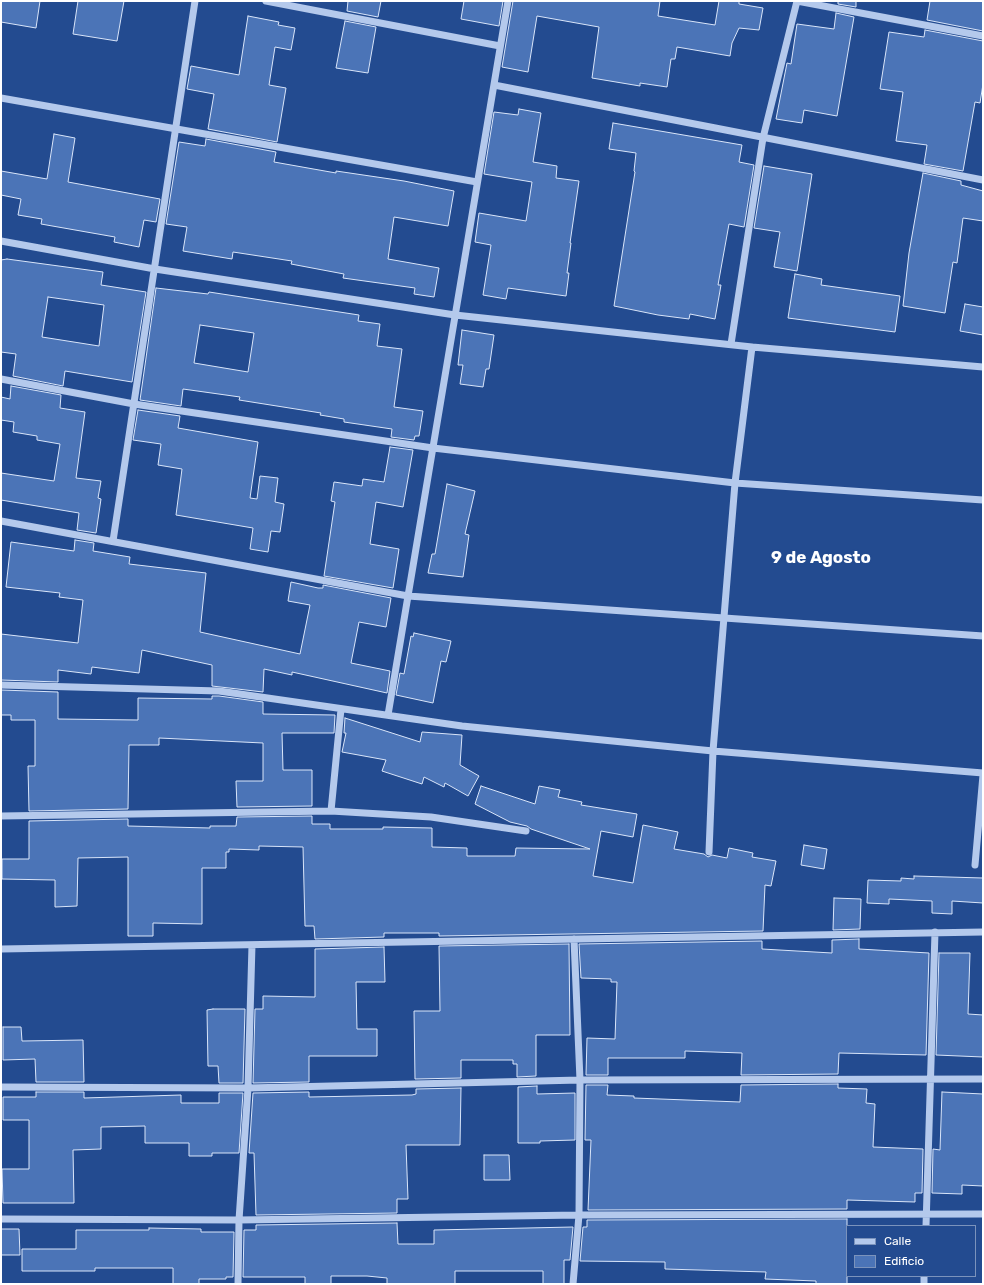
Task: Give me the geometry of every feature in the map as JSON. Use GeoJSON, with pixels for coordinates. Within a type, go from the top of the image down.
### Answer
{"type":"FeatureCollection","features":[{"type":"Feature","properties":{"kind":"street"},"geometry":{"type":"LineString","coordinates":[[113,541],[195,1]]}},
{"type":"Feature","properties":{"kind":"street"},"geometry":{"type":"LineString","coordinates":[[266,1],[500,46]]}},
{"type":"Feature","properties":{"kind":"street"},"geometry":{"type":"LineString","coordinates":[[388,715],[508,1]]}},
{"type":"Feature","properties":{"kind":"street"},"geometry":{"type":"LineString","coordinates":[[731,344],[763,138],[797,1],[983,36]]}},
{"type":"Feature","properties":{"kind":"street"},"geometry":{"type":"LineString","coordinates":[[494,85],[983,180]]}},
{"type":"Feature","properties":{"kind":"street"},"geometry":{"type":"LineString","coordinates":[[1,98],[477,182]]}},
{"type":"Feature","properties":{"kind":"street"},"geometry":{"type":"LineString","coordinates":[[1,241],[155,269],[455,315],[752,347],[983,367]]}},
{"type":"Feature","properties":{"kind":"street"},"geometry":{"type":"LineString","coordinates":[[709,852],[713,751],[735,483],[752,347]]}},
{"type":"Feature","properties":{"kind":"street"},"geometry":{"type":"LineString","coordinates":[[1,379],[134,404],[433,448],[735,483],[983,500]]}},
{"type":"Feature","properties":{"kind":"street"},"geometry":{"type":"LineString","coordinates":[[1,523],[113,541],[408,596],[724,620],[983,636]]}},
{"type":"Feature","properties":{"kind":"street"},"geometry":{"type":"LineString","coordinates":[[1,685],[220,691],[462,726],[713,751],[983,774],[975,864]]}},
{"type":"Feature","properties":{"kind":"street"},"geometry":{"type":"LineString","coordinates":[[331,811],[341,709]]}},
{"type":"Feature","properties":{"kind":"street"},"geometry":{"type":"LineString","coordinates":[[1,816],[331,811],[431,817],[526,831]]}},
{"type":"Feature","properties":{"kind":"street"},"geometry":{"type":"LineString","coordinates":[[926,1225],[935,932]]}},
{"type":"Feature","properties":{"kind":"street"},"geometry":{"type":"LineString","coordinates":[[1,949],[983,932]]}},
{"type":"Feature","properties":{"kind":"street"},"geometry":{"type":"LineString","coordinates":[[573,1284],[579,1215],[580,1080],[574,939]]}},
{"type":"Feature","properties":{"kind":"street"},"geometry":{"type":"LineString","coordinates":[[238,1284],[239,1220],[248,1088],[252,945]]}},
{"type":"Feature","properties":{"kind":"street"},"geometry":{"type":"LineString","coordinates":[[1,1087],[248,1088],[580,1080],[983,1079]]}},
{"type":"Feature","properties":{"kind":"street"},"geometry":{"type":"LineString","coordinates":[[1,1219],[239,1220],[579,1215],[983,1214]]}},
{"type":"Feature","properties":{"kind":"building"},"geometry":{"type":"Polygon","coordinates":[[[1,1],[40,1],[36,28],[1,22],[1,1]]]}},
{"type":"Feature","properties":{"kind":"building"},"geometry":{"type":"Polygon","coordinates":[[[78,1],[124,1],[117,41],[73,34],[78,1]]]}},
{"type":"Feature","properties":{"kind":"building"},"geometry":{"type":"Polygon","coordinates":[[[348,1],[381,1],[378,17],[347,11],[348,1]]]}},
{"type":"Feature","properties":{"kind":"building"},"geometry":{"type":"Polygon","coordinates":[[[464,1],[503,1],[499,26],[461,19],[464,1]]]}},
{"type":"Feature","properties":{"kind":"building"},"geometry":{"type":"Polygon","coordinates":[[[513,1],[660,1],[658,16],[715,25],[719,1],[739,1],[739,4],[763,8],[759,30],[739,28],[732,43],[730,56],[677,47],[675,59],[671,59],[667,87],[640,83],[640,86],[592,78],[599,27],[537,16],[528,72],[502,67],[513,1]]]}},
{"type":"Feature","properties":{"kind":"building"},"geometry":{"type":"Polygon","coordinates":[[[838,1],[856,1],[856,7],[838,4],[838,1]]]}},
{"type":"Feature","properties":{"kind":"building"},"geometry":{"type":"Polygon","coordinates":[[[930,1],[983,1],[983,31],[927,20],[930,1]]]}},
{"type":"Feature","properties":{"kind":"building"},"geometry":{"type":"Polygon","coordinates":[[[836,13],[854,17],[837,116],[804,110],[802,123],[776,119],[787,63],[791,64],[797,24],[834,29],[836,13]]]}},
{"type":"Feature","properties":{"kind":"building"},"geometry":{"type":"Polygon","coordinates":[[[248,16],[279,22],[278,25],[295,28],[291,50],[275,47],[269,85],[286,88],[277,142],[208,129],[214,94],[187,89],[191,66],[239,75],[248,16]]]}},
{"type":"Feature","properties":{"kind":"building"},"geometry":{"type":"Polygon","coordinates":[[[345,21],[376,27],[368,73],[336,68],[345,21]]]}},
{"type":"Feature","properties":{"kind":"building"},"geometry":{"type":"Polygon","coordinates":[[[925,30],[983,41],[983,84],[980,103],[975,102],[963,171],[924,164],[927,145],[896,141],[903,92],[880,89],[889,32],[924,37],[925,30]]]}},
{"type":"Feature","properties":{"kind":"building"},"geometry":{"type":"Polygon","coordinates":[[[519,109],[541,113],[533,162],[557,166],[556,178],[579,181],[570,243],[567,273],[569,273],[566,296],[508,288],[506,299],[483,295],[491,245],[475,242],[479,213],[526,221],[532,182],[484,174],[494,112],[518,115],[519,109]]]}},
{"type":"Feature","properties":{"kind":"building"},"geometry":{"type":"Polygon","coordinates":[[[613,123],[742,145],[739,162],[754,165],[744,227],[729,224],[718,285],[721,285],[715,319],[690,314],[689,319],[658,315],[614,306],[635,172],[636,153],[609,149],[613,123]]]}},
{"type":"Feature","properties":{"kind":"building"},"geometry":{"type":"Polygon","coordinates":[[[54,134],[75,138],[68,182],[160,199],[156,222],[144,220],[139,247],[114,242],[115,237],[41,224],[42,219],[18,215],[21,199],[1,195],[1,171],[47,179],[54,134]]]}},
{"type":"Feature","properties":{"kind":"building"},"geometry":{"type":"Polygon","coordinates":[[[206,139],[276,152],[274,162],[336,173],[336,171],[404,181],[454,191],[448,226],[394,217],[388,259],[439,268],[434,297],[414,294],[415,288],[343,278],[344,274],[291,264],[292,261],[233,252],[232,259],[183,251],[187,227],[166,224],[179,142],[205,146],[206,139]]]}},
{"type":"Feature","properties":{"kind":"building"},"geometry":{"type":"Polygon","coordinates":[[[764,166],[812,174],[797,271],[774,267],[780,232],[754,228],[764,166]]]}},
{"type":"Feature","properties":{"kind":"building"},"geometry":{"type":"Polygon","coordinates":[[[923,173],[961,181],[961,185],[983,191],[983,221],[963,218],[957,263],[953,262],[945,313],[903,306],[909,253],[923,173]]]}},
{"type":"Feature","properties":{"kind":"building"},"geometry":{"type":"Polygon","coordinates":[[[7,259],[103,272],[101,285],[146,292],[132,382],[65,371],[63,386],[13,376],[16,354],[1,352],[1,260],[7,259]],[[48,297],[42,337],[99,346],[104,305],[48,297]]]}},
{"type":"Feature","properties":{"kind":"building"},"geometry":{"type":"Polygon","coordinates":[[[795,274],[822,279],[821,285],[900,296],[895,332],[788,318],[795,274]]]}},
{"type":"Feature","properties":{"kind":"building"},"geometry":{"type":"Polygon","coordinates":[[[156,288],[208,294],[209,292],[359,315],[358,321],[380,324],[377,346],[402,349],[394,407],[423,411],[419,436],[415,436],[414,440],[391,437],[392,429],[344,422],[344,419],[320,415],[321,413],[239,400],[240,397],[183,389],[181,406],[140,400],[156,288]],[[200,325],[194,363],[248,372],[254,333],[200,325]]]}},
{"type":"Feature","properties":{"kind":"building"},"geometry":{"type":"Polygon","coordinates":[[[965,304],[983,307],[983,335],[960,331],[965,304]]]}},
{"type":"Feature","properties":{"kind":"building"},"geometry":{"type":"Polygon","coordinates":[[[462,330],[494,335],[489,369],[486,369],[483,387],[460,384],[463,365],[458,365],[462,330]]]}},
{"type":"Feature","properties":{"kind":"building"},"geometry":{"type":"Polygon","coordinates":[[[11,386],[61,395],[60,408],[85,412],[76,478],[101,481],[98,498],[101,499],[96,533],[77,530],[79,513],[1,500],[1,473],[54,481],[60,444],[37,440],[37,436],[13,432],[14,422],[1,420],[1,397],[10,399],[11,386]]]}},
{"type":"Feature","properties":{"kind":"building"},"geometry":{"type":"Polygon","coordinates":[[[138,410],[180,416],[178,428],[258,442],[250,498],[257,499],[260,476],[278,478],[275,502],[284,504],[280,532],[271,531],[268,552],[250,549],[253,528],[176,515],[182,469],[158,465],[161,444],[133,440],[138,410]]]}},
{"type":"Feature","properties":{"kind":"building"},"geometry":{"type":"Polygon","coordinates":[[[390,447],[413,450],[403,507],[376,502],[370,544],[399,549],[393,588],[324,576],[335,502],[331,501],[334,482],[362,486],[363,479],[384,482],[390,447]]]}},
{"type":"Feature","properties":{"kind":"building"},"geometry":{"type":"Polygon","coordinates":[[[447,484],[475,491],[465,534],[469,535],[463,577],[428,573],[432,554],[435,554],[447,484]]]}},
{"type":"Feature","properties":{"kind":"building"},"geometry":{"type":"Polygon","coordinates":[[[75,540],[94,543],[93,551],[130,557],[129,564],[206,573],[200,632],[300,654],[310,605],[288,601],[291,582],[318,588],[323,588],[323,585],[391,598],[386,627],[359,622],[351,663],[390,671],[387,693],[292,672],[292,675],[264,669],[263,692],[212,686],[212,665],[142,650],[139,673],[92,667],[91,674],[58,670],[58,682],[1,680],[1,634],[78,643],[83,600],[59,597],[60,593],[6,587],[11,542],[74,551],[75,540]]]}},
{"type":"Feature","properties":{"kind":"building"},"geometry":{"type":"Polygon","coordinates":[[[414,633],[451,641],[446,662],[441,661],[433,703],[396,695],[400,673],[404,674],[411,636],[413,637],[414,633]]]}},
{"type":"Feature","properties":{"kind":"building"},"geometry":{"type":"Polygon","coordinates":[[[1,690],[58,692],[58,719],[138,720],[138,698],[212,699],[212,696],[219,696],[263,702],[263,714],[335,715],[334,733],[282,733],[283,770],[312,770],[312,806],[237,807],[236,781],[263,781],[263,743],[159,738],[159,745],[129,745],[128,809],[29,811],[28,766],[35,766],[35,720],[11,720],[11,715],[1,715],[1,690]]]}},
{"type":"Feature","properties":{"kind":"building"},"geometry":{"type":"Polygon","coordinates":[[[345,718],[420,742],[422,732],[462,735],[460,765],[479,776],[468,796],[445,783],[444,787],[424,777],[422,784],[382,771],[386,760],[342,752],[346,733],[344,733],[345,718]]]}},
{"type":"Feature","properties":{"kind":"building"},"geometry":{"type":"Polygon","coordinates":[[[481,786],[535,804],[539,786],[560,790],[558,797],[582,802],[581,805],[637,814],[633,837],[601,831],[593,876],[633,883],[643,825],[678,832],[674,849],[704,854],[708,857],[712,855],[727,858],[729,848],[753,853],[752,857],[776,861],[771,886],[765,885],[763,931],[439,936],[439,933],[384,933],[384,937],[315,939],[314,926],[305,926],[303,847],[259,846],[259,850],[229,849],[229,852],[226,852],[226,868],[202,868],[202,924],[153,923],[153,936],[128,936],[128,857],[78,858],[77,906],[55,907],[55,880],[2,879],[2,859],[29,859],[29,821],[128,819],[128,826],[210,828],[210,826],[236,826],[237,817],[312,816],[312,824],[330,824],[330,829],[383,829],[383,827],[432,828],[432,847],[467,848],[467,856],[515,856],[516,848],[590,849],[531,829],[527,826],[510,822],[475,804],[481,786]]]}},
{"type":"Feature","properties":{"kind":"building"},"geometry":{"type":"Polygon","coordinates":[[[804,845],[827,849],[824,869],[801,865],[804,845]]]}},
{"type":"Feature","properties":{"kind":"building"},"geometry":{"type":"Polygon","coordinates":[[[914,876],[983,878],[983,903],[952,901],[952,914],[932,913],[932,901],[889,899],[889,904],[867,903],[868,880],[901,881],[901,878],[914,879],[914,876]]]}},
{"type":"Feature","properties":{"kind":"building"},"geometry":{"type":"Polygon","coordinates":[[[834,898],[861,899],[860,929],[833,930],[834,898]]]}},
{"type":"Feature","properties":{"kind":"building"},"geometry":{"type":"Polygon","coordinates":[[[859,939],[859,949],[929,953],[926,1055],[839,1053],[838,1074],[741,1075],[742,1053],[685,1051],[685,1058],[608,1058],[608,1075],[586,1075],[587,1038],[615,1039],[617,982],[611,982],[611,979],[581,978],[579,944],[762,941],[762,949],[832,953],[832,940],[859,939]]]}},
{"type":"Feature","properties":{"kind":"building"},"geometry":{"type":"Polygon","coordinates":[[[569,944],[570,1035],[536,1035],[536,1076],[517,1077],[517,1064],[513,1064],[513,1060],[461,1060],[461,1078],[415,1079],[414,1011],[440,1011],[439,946],[569,944]]]}},
{"type":"Feature","properties":{"kind":"building"},"geometry":{"type":"Polygon","coordinates":[[[384,947],[385,982],[356,982],[357,1029],[377,1029],[377,1056],[309,1056],[309,1082],[253,1083],[255,1009],[263,1009],[263,996],[315,997],[315,949],[384,947]]]}},
{"type":"Feature","properties":{"kind":"building"},"geometry":{"type":"Polygon","coordinates":[[[939,953],[970,953],[968,1014],[983,1015],[983,1057],[936,1055],[939,953]]]}},
{"type":"Feature","properties":{"kind":"building"},"geometry":{"type":"Polygon","coordinates":[[[245,1009],[243,1083],[219,1083],[218,1066],[208,1066],[207,1010],[245,1009]]]}},
{"type":"Feature","properties":{"kind":"building"},"geometry":{"type":"Polygon","coordinates":[[[3,1027],[21,1027],[22,1041],[83,1040],[84,1082],[36,1082],[35,1059],[3,1060],[3,1027]]]}},
{"type":"Feature","properties":{"kind":"building"},"geometry":{"type":"Polygon","coordinates":[[[838,1084],[838,1088],[867,1089],[866,1103],[875,1104],[873,1147],[923,1149],[922,1193],[915,1193],[915,1202],[847,1200],[847,1209],[588,1210],[591,1140],[585,1140],[586,1085],[608,1085],[607,1095],[634,1096],[634,1098],[740,1102],[741,1085],[838,1084]]]}},
{"type":"Feature","properties":{"kind":"building"},"geometry":{"type":"Polygon","coordinates":[[[537,1086],[537,1094],[575,1093],[575,1140],[518,1143],[518,1087],[537,1086]]]}},
{"type":"Feature","properties":{"kind":"building"},"geometry":{"type":"Polygon","coordinates":[[[461,1088],[460,1145],[406,1145],[408,1199],[397,1199],[397,1213],[256,1215],[254,1153],[249,1153],[253,1093],[309,1092],[309,1097],[412,1095],[416,1094],[416,1089],[461,1088]]]}},
{"type":"Feature","properties":{"kind":"building"},"geometry":{"type":"Polygon","coordinates":[[[36,1092],[84,1092],[84,1098],[181,1095],[181,1103],[219,1103],[219,1093],[243,1093],[239,1153],[212,1153],[212,1156],[189,1156],[189,1143],[145,1143],[145,1126],[101,1127],[101,1149],[73,1150],[74,1203],[3,1203],[2,1169],[29,1169],[29,1120],[3,1120],[3,1097],[36,1097],[36,1092]]]}},
{"type":"Feature","properties":{"kind":"building"},"geometry":{"type":"Polygon","coordinates":[[[942,1092],[983,1094],[983,1186],[962,1185],[962,1194],[932,1193],[933,1149],[940,1150],[942,1092]]]}},
{"type":"Feature","properties":{"kind":"building"},"geometry":{"type":"Polygon","coordinates":[[[484,1155],[509,1155],[510,1180],[484,1180],[484,1155]]]}},
{"type":"Feature","properties":{"kind":"building"},"geometry":{"type":"Polygon","coordinates":[[[847,1219],[847,1284],[816,1284],[816,1281],[765,1279],[766,1272],[665,1269],[665,1262],[580,1261],[583,1227],[587,1227],[587,1220],[847,1219]]]}},
{"type":"Feature","properties":{"kind":"building"},"geometry":{"type":"Polygon","coordinates":[[[397,1223],[398,1244],[434,1244],[434,1230],[573,1227],[570,1260],[564,1260],[564,1284],[543,1284],[543,1271],[455,1271],[455,1284],[387,1284],[387,1278],[367,1276],[331,1276],[331,1284],[305,1284],[305,1277],[243,1277],[244,1230],[256,1230],[256,1225],[397,1223]]]}},
{"type":"Feature","properties":{"kind":"building"},"geometry":{"type":"Polygon","coordinates":[[[149,1228],[201,1229],[201,1232],[234,1232],[233,1277],[226,1277],[226,1279],[199,1279],[199,1284],[173,1284],[173,1268],[95,1268],[95,1271],[22,1271],[22,1249],[76,1249],[76,1230],[149,1230],[149,1228]]]}},
{"type":"Feature","properties":{"kind":"building"},"geometry":{"type":"Polygon","coordinates":[[[1,1229],[19,1229],[20,1255],[1,1255],[1,1229]]]}},
{"type":"Feature","properties":{"kind":"district","name":"9 de Agosto"},"geometry":{"type":"Point","coordinates":[821,558]}}]}
